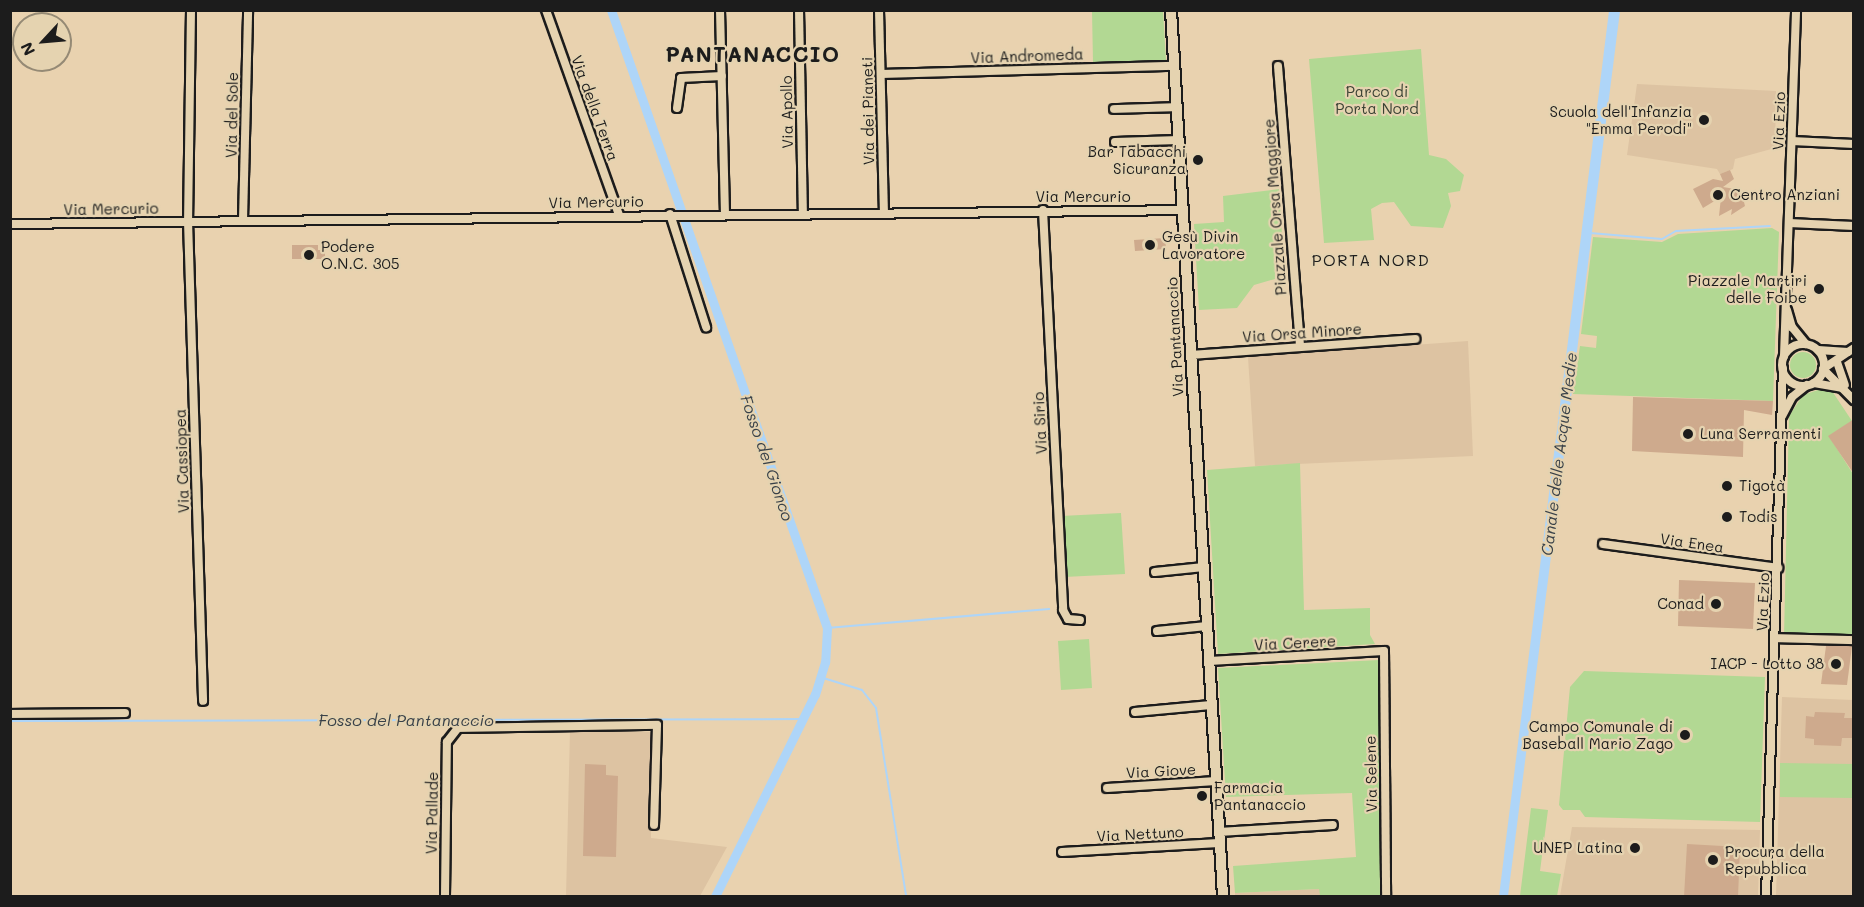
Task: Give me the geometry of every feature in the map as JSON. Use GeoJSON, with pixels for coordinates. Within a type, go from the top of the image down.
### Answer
{"type":"FeatureCollection","features":[{"type":"Feature","properties":{"kind":"street","name":"Via Cassiopea"},"geometry":{"type":"LineString","coordinates":[[191,10],[188,221],[203,701]]}},
{"type":"Feature","properties":{"kind":"street","name":"Via del Sole"},"geometry":{"type":"LineString","coordinates":[[243,220],[248,10]]}},
{"type":"Feature","properties":{"kind":"street","name":"Via della Terra"},"geometry":{"type":"LineString","coordinates":[[546,10],[619,215]]}},
{"type":"Feature","properties":{"kind":"street"},"geometry":{"type":"LineString","coordinates":[[720,10],[725,212]]}},
{"type":"Feature","properties":{"kind":"street","name":"Via Apollo"},"geometry":{"type":"LineString","coordinates":[[799,10],[803,212]]}},
{"type":"Feature","properties":{"kind":"street","name":"Via dei Pianeti"},"geometry":{"type":"LineString","coordinates":[[879,10],[884,211]]}},
{"type":"Feature","properties":{"kind":"street","name":"Via Pantanaccio"},"geometry":{"type":"LineString","coordinates":[[1171,10],[1222,897]]}},
{"type":"Feature","properties":{"kind":"street","name":"Via Ezio"},"geometry":{"type":"LineString","coordinates":[[1784,356],[1796,10]]}},
{"type":"Feature","properties":{"kind":"street","name":"Via Andromeda"},"geometry":{"type":"LineString","coordinates":[[881,74],[1175,66]]}},
{"type":"Feature","properties":{"kind":"street","name":"Piazzale Orsa Maggiore"},"geometry":{"type":"LineString","coordinates":[[1278,66],[1300,346]]}},
{"type":"Feature","properties":{"kind":"street"},"geometry":{"type":"LineString","coordinates":[[677,108],[681,78],[722,76]]}},
{"type":"Feature","properties":{"kind":"street"},"geometry":{"type":"LineString","coordinates":[[1114,109],[1177,107]]}},
{"type":"Feature","properties":{"kind":"street"},"geometry":{"type":"LineString","coordinates":[[1115,142],[1179,140]]}},
{"type":"Feature","properties":{"kind":"street"},"geometry":{"type":"LineString","coordinates":[[1792,141],[1854,144]]}},
{"type":"Feature","properties":{"kind":"street","name":"Via Sirio"},"geometry":{"type":"LineString","coordinates":[[1043,210],[1063,610],[1068,619],[1080,620]]}},
{"type":"Feature","properties":{"kind":"street","name":"Via Mercurio"},"geometry":{"type":"LineString","coordinates":[[10,224],[725,212],[1183,210]]}},
{"type":"Feature","properties":{"kind":"street"},"geometry":{"type":"LineString","coordinates":[[673,214],[706,327]]}},
{"type":"Feature","properties":{"kind":"street"},"geometry":{"type":"LineString","coordinates":[[1789,223],[1854,226]]}},
{"type":"Feature","properties":{"kind":"street","name":"Via Ezio"},"geometry":{"type":"LineString","coordinates":[[1786,304],[1792,327],[1806,344]]}},
{"type":"Feature","properties":{"kind":"street","name":"Via Orsa Minore"},"geometry":{"type":"LineString","coordinates":[[1191,355],[1415,339]]}},
{"type":"Feature","properties":{"kind":"street"},"geometry":{"type":"LineString","coordinates":[[1847,391],[1794,383],[1783,369],[1784,356],[1796,345],[1806,344],[1818,351],[1851,350]]}},
{"type":"Feature","properties":{"kind":"street"},"geometry":{"type":"LineString","coordinates":[[1782,416],[1792,397],[1810,384],[1823,369],[1838,362],[1851,350]]}},
{"type":"Feature","properties":{"kind":"street"},"geometry":{"type":"LineString","coordinates":[[1818,351],[1823,369],[1854,400]]}},
{"type":"Feature","properties":{"kind":"street"},"geometry":{"type":"LineString","coordinates":[[1838,362],[1847,391]]}},
{"type":"Feature","properties":{"kind":"street","name":"Via Ezio"},"geometry":{"type":"LineString","coordinates":[[1766,897],[1783,369]]}},
{"type":"Feature","properties":{"kind":"street","name":"Via Enea"},"geometry":{"type":"LineString","coordinates":[[1603,544],[1778,568]]}},
{"type":"Feature","properties":{"kind":"street"},"geometry":{"type":"LineString","coordinates":[[1155,573],[1203,567]]}},
{"type":"Feature","properties":{"kind":"street"},"geometry":{"type":"LineString","coordinates":[[1157,631],[1207,626]]}},
{"type":"Feature","properties":{"kind":"street"},"geometry":{"type":"LineString","coordinates":[[1775,638],[1854,640]]}},
{"type":"Feature","properties":{"kind":"street","name":"Via Cerere"},"geometry":{"type":"LineString","coordinates":[[1209,662],[1384,651]]}},
{"type":"Feature","properties":{"kind":"street","name":"Via Selene"},"geometry":{"type":"LineString","coordinates":[[1384,651],[1386,897]]}},
{"type":"Feature","properties":{"kind":"street"},"geometry":{"type":"LineString","coordinates":[[1135,712],[1211,705]]}},
{"type":"Feature","properties":{"kind":"street"},"geometry":{"type":"LineString","coordinates":[[10,714],[125,713]]}},
{"type":"Feature","properties":{"kind":"street","name":"Via Pallade"},"geometry":{"type":"LineString","coordinates":[[445,897],[447,742],[451,731],[461,727],[657,725],[654,825]]}},
{"type":"Feature","properties":{"kind":"street","name":"Via Giove"},"geometry":{"type":"LineString","coordinates":[[1107,788],[1216,781]]}},
{"type":"Feature","properties":{"kind":"street"},"geometry":{"type":"LineString","coordinates":[[1219,838],[1333,825]]}},
{"type":"Feature","properties":{"kind":"street","name":"Via Nettuno"},"geometry":{"type":"LineString","coordinates":[[1062,852],[1219,838]]}},
{"type":"Feature","properties":{"kind":"shaded area","name":"Scuola dell'Infanzia \"Emma Perodi\""},"geometry":{"type":"Polygon","coordinates":[[[1637,84],[1776,91],[1775,148],[1735,159],[1733,169],[1720,174],[1717,169],[1627,155],[1637,84]]]}},
{"type":"Feature","properties":{"kind":"shaded area"},"geometry":{"type":"Polygon","coordinates":[[[1468,341],[1473,456],[1255,466],[1248,357],[1468,341]]]}},
{"type":"Feature","properties":{"kind":"shaded area"},"geometry":{"type":"Polygon","coordinates":[[[1782,697],[1853,700],[1853,896],[1776,896],[1782,697]]]}},
{"type":"Feature","properties":{"kind":"shaded area"},"geometry":{"type":"Polygon","coordinates":[[[570,731],[652,732],[651,838],[727,847],[700,896],[566,896],[570,731]]]}},
{"type":"Feature","properties":{"kind":"shaded area"},"geometry":{"type":"Polygon","coordinates":[[[1572,827],[1760,830],[1758,896],[1560,896],[1572,827]]]}},
{"type":"Feature","properties":{"kind":"shaded area"},"geometry":{"type":"Polygon","coordinates":[[[1320,889],[1320,896],[1235,896],[1235,893],[1320,889]]]}},
{"type":"Feature","properties":{"kind":"green space"},"geometry":{"type":"Polygon","coordinates":[[[1092,11],[1163,11],[1166,60],[1093,62],[1092,11]]]}},
{"type":"Feature","properties":{"kind":"green space","name":"Parco di Porta Nord"},"geometry":{"type":"Polygon","coordinates":[[[1421,49],[1429,155],[1446,159],[1464,175],[1460,191],[1448,193],[1451,206],[1443,228],[1411,226],[1394,202],[1382,203],[1371,209],[1374,240],[1324,243],[1309,59],[1421,49]]]}},
{"type":"Feature","properties":{"kind":"green space"},"geometry":{"type":"Polygon","coordinates":[[[1279,189],[1282,235],[1275,244],[1275,279],[1254,285],[1237,308],[1199,310],[1194,224],[1224,222],[1223,196],[1279,189]]]}},
{"type":"Feature","properties":{"kind":"green space"},"geometry":{"type":"Polygon","coordinates":[[[1772,228],[1779,232],[1773,401],[1573,394],[1580,346],[1596,348],[1597,336],[1581,334],[1593,237],[1662,242],[1678,234],[1772,228]]]}},
{"type":"Feature","properties":{"kind":"green space"},"geometry":{"type":"Polygon","coordinates":[[[1803,352],[1812,356],[1816,365],[1812,374],[1803,378],[1794,374],[1790,365],[1794,356],[1803,352]]]}},
{"type":"Feature","properties":{"kind":"green space"},"geometry":{"type":"Polygon","coordinates":[[[1824,388],[1832,391],[1852,421],[1829,436],[1853,474],[1853,637],[1784,636],[1789,416],[1803,395],[1824,388]]]}},
{"type":"Feature","properties":{"kind":"green space"},"geometry":{"type":"Polygon","coordinates":[[[1300,463],[1304,610],[1370,608],[1370,635],[1375,644],[1218,654],[1207,470],[1300,463]]]}},
{"type":"Feature","properties":{"kind":"green space"},"geometry":{"type":"Polygon","coordinates":[[[1121,513],[1125,574],[1064,577],[1061,516],[1121,513]]]}},
{"type":"Feature","properties":{"kind":"green space"},"geometry":{"type":"Polygon","coordinates":[[[1089,639],[1092,688],[1061,690],[1058,641],[1089,639]]]}},
{"type":"Feature","properties":{"kind":"green space"},"geometry":{"type":"Polygon","coordinates":[[[1379,660],[1380,896],[1320,896],[1319,889],[1235,893],[1233,866],[1356,857],[1352,793],[1226,797],[1218,668],[1379,660]]]}},
{"type":"Feature","properties":{"kind":"green space","name":"Campo Comunale di Baseball Mario Zago"},"geometry":{"type":"Polygon","coordinates":[[[1584,671],[1765,677],[1760,822],[1585,817],[1580,810],[1563,810],[1559,805],[1570,687],[1584,671]]]}},
{"type":"Feature","properties":{"kind":"green space"},"geometry":{"type":"Polygon","coordinates":[[[1780,763],[1853,764],[1853,798],[1780,797],[1780,763]]]}},
{"type":"Feature","properties":{"kind":"green space"},"geometry":{"type":"Polygon","coordinates":[[[1531,808],[1548,810],[1540,871],[1561,874],[1557,896],[1520,896],[1531,808]]]}},
{"type":"Feature","properties":{"kind":"water","name":"Canale delle Acque Medie"},"geometry":{"type":"Polygon","coordinates":[[[1609,11],[1620,11],[1508,896],[1499,896],[1609,11]]]}},
{"type":"Feature","properties":{"kind":"building","name":"Centro Anziani"},"geometry":{"type":"Polygon","coordinates":[[[1730,170],[1734,179],[1723,187],[1741,190],[1745,206],[1731,215],[1732,209],[1719,216],[1721,197],[1703,208],[1693,189],[1713,179],[1723,181],[1720,174],[1730,170]]]}},
{"type":"Feature","properties":{"kind":"building","name":"Gesù Divin Lavoratore"},"geometry":{"type":"Polygon","coordinates":[[[1165,238],[1166,249],[1135,251],[1134,240],[1165,238]]]}},
{"type":"Feature","properties":{"kind":"building","name":"Podere O.N.C. 305"},"geometry":{"type":"Polygon","coordinates":[[[292,245],[318,245],[318,250],[325,250],[325,259],[292,259],[292,245]]]}},
{"type":"Feature","properties":{"kind":"building","name":"Luna Serramenti"},"geometry":{"type":"Polygon","coordinates":[[[1633,397],[1773,401],[1772,415],[1744,410],[1743,457],[1632,451],[1633,397]]]}},
{"type":"Feature","properties":{"kind":"building"},"geometry":{"type":"Polygon","coordinates":[[[1854,419],[1854,474],[1828,436],[1854,419]]]}},
{"type":"Feature","properties":{"kind":"building","name":"Conad"},"geometry":{"type":"Polygon","coordinates":[[[1679,580],[1755,583],[1753,629],[1678,626],[1679,580]]]}},
{"type":"Feature","properties":{"kind":"building","name":"IACP - Lotto 38"},"geometry":{"type":"Polygon","coordinates":[[[1826,646],[1852,646],[1847,685],[1821,684],[1826,646]]]}},
{"type":"Feature","properties":{"kind":"building"},"geometry":{"type":"Polygon","coordinates":[[[1815,712],[1845,713],[1844,718],[1854,718],[1853,738],[1842,738],[1841,746],[1814,745],[1814,739],[1805,738],[1806,716],[1814,717],[1815,712]]]}},
{"type":"Feature","properties":{"kind":"building"},"geometry":{"type":"Polygon","coordinates":[[[585,764],[606,765],[606,775],[618,776],[616,857],[583,856],[585,764]]]}},
{"type":"Feature","properties":{"kind":"building","name":"Procura della Repubblica"},"geometry":{"type":"Polygon","coordinates":[[[1687,844],[1740,847],[1738,897],[1684,897],[1687,844]]]}},
{"type":"Feature","properties":{"kind":"waterway","name":"Fosso del Gionco"},"geometry":{"type":"LineString","coordinates":[[611,10],[827,628],[825,662],[815,694],[715,896]]}},
{"type":"Feature","properties":{"kind":"waterway"},"geometry":{"type":"LineString","coordinates":[[1590,233],[1662,239],[1676,231],[1770,226]]}},
{"type":"Feature","properties":{"kind":"waterway"},"geometry":{"type":"LineString","coordinates":[[827,628],[1049,609]]}},
{"type":"Feature","properties":{"kind":"waterway"},"geometry":{"type":"LineString","coordinates":[[820,677],[862,690],[876,708],[906,896]]}},
{"type":"Feature","properties":{"kind":"waterway","name":"Fosso del Pantanaccio"},"geometry":{"type":"LineString","coordinates":[[10,721],[802,719]]}},
{"type":"Feature","properties":{"kind":"place","name":"Scuola dell'Infanzia \"Emma Perodi\""},"geometry":{"type":"Point","coordinates":[1704,120]}},
{"type":"Feature","properties":{"kind":"place","name":"Bar Tabacchi Sicuranza"},"geometry":{"type":"Point","coordinates":[1198,160]}},
{"type":"Feature","properties":{"kind":"place","name":"Centro Anziani"},"geometry":{"type":"Point","coordinates":[1718,195]}},
{"type":"Feature","properties":{"kind":"place","name":"Gesù Divin Lavoratore"},"geometry":{"type":"Point","coordinates":[1150,245]}},
{"type":"Feature","properties":{"kind":"place","name":"Podere O.N.C. 305"},"geometry":{"type":"Point","coordinates":[309,255]}},
{"type":"Feature","properties":{"kind":"place","name":"Piazzale Martiri delle Foibe"},"geometry":{"type":"Point","coordinates":[1819,289]}},
{"type":"Feature","properties":{"kind":"place","name":"Luna Serramenti"},"geometry":{"type":"Point","coordinates":[1688,434]}},
{"type":"Feature","properties":{"kind":"place","name":"Tigotà"},"geometry":{"type":"Point","coordinates":[1727,486]}},
{"type":"Feature","properties":{"kind":"place","name":"Todis"},"geometry":{"type":"Point","coordinates":[1727,517]}},
{"type":"Feature","properties":{"kind":"place","name":"Conad"},"geometry":{"type":"Point","coordinates":[1716,604]}},
{"type":"Feature","properties":{"kind":"place","name":"IACP - Lotto 38"},"geometry":{"type":"Point","coordinates":[1836,664]}},
{"type":"Feature","properties":{"kind":"place","name":"Campo Comunale di Baseball Mario Zago"},"geometry":{"type":"Point","coordinates":[1685,735]}},
{"type":"Feature","properties":{"kind":"place","name":"Farmacia Pantanaccio"},"geometry":{"type":"Point","coordinates":[1202,796]}},
{"type":"Feature","properties":{"kind":"place","name":"UNEP Latina"},"geometry":{"type":"Point","coordinates":[1635,848]}},
{"type":"Feature","properties":{"kind":"place","name":"Procura della Repubblica"},"geometry":{"type":"Point","coordinates":[1713,860]}},
{"type":"Feature","properties":{"kind":"district","name":"PANTANACCIO"},"geometry":{"type":"Point","coordinates":[753,54]}},
{"type":"Feature","properties":{"kind":"district","name":"PORTA NORD"},"geometry":{"type":"Point","coordinates":[1371,260]}}]}
